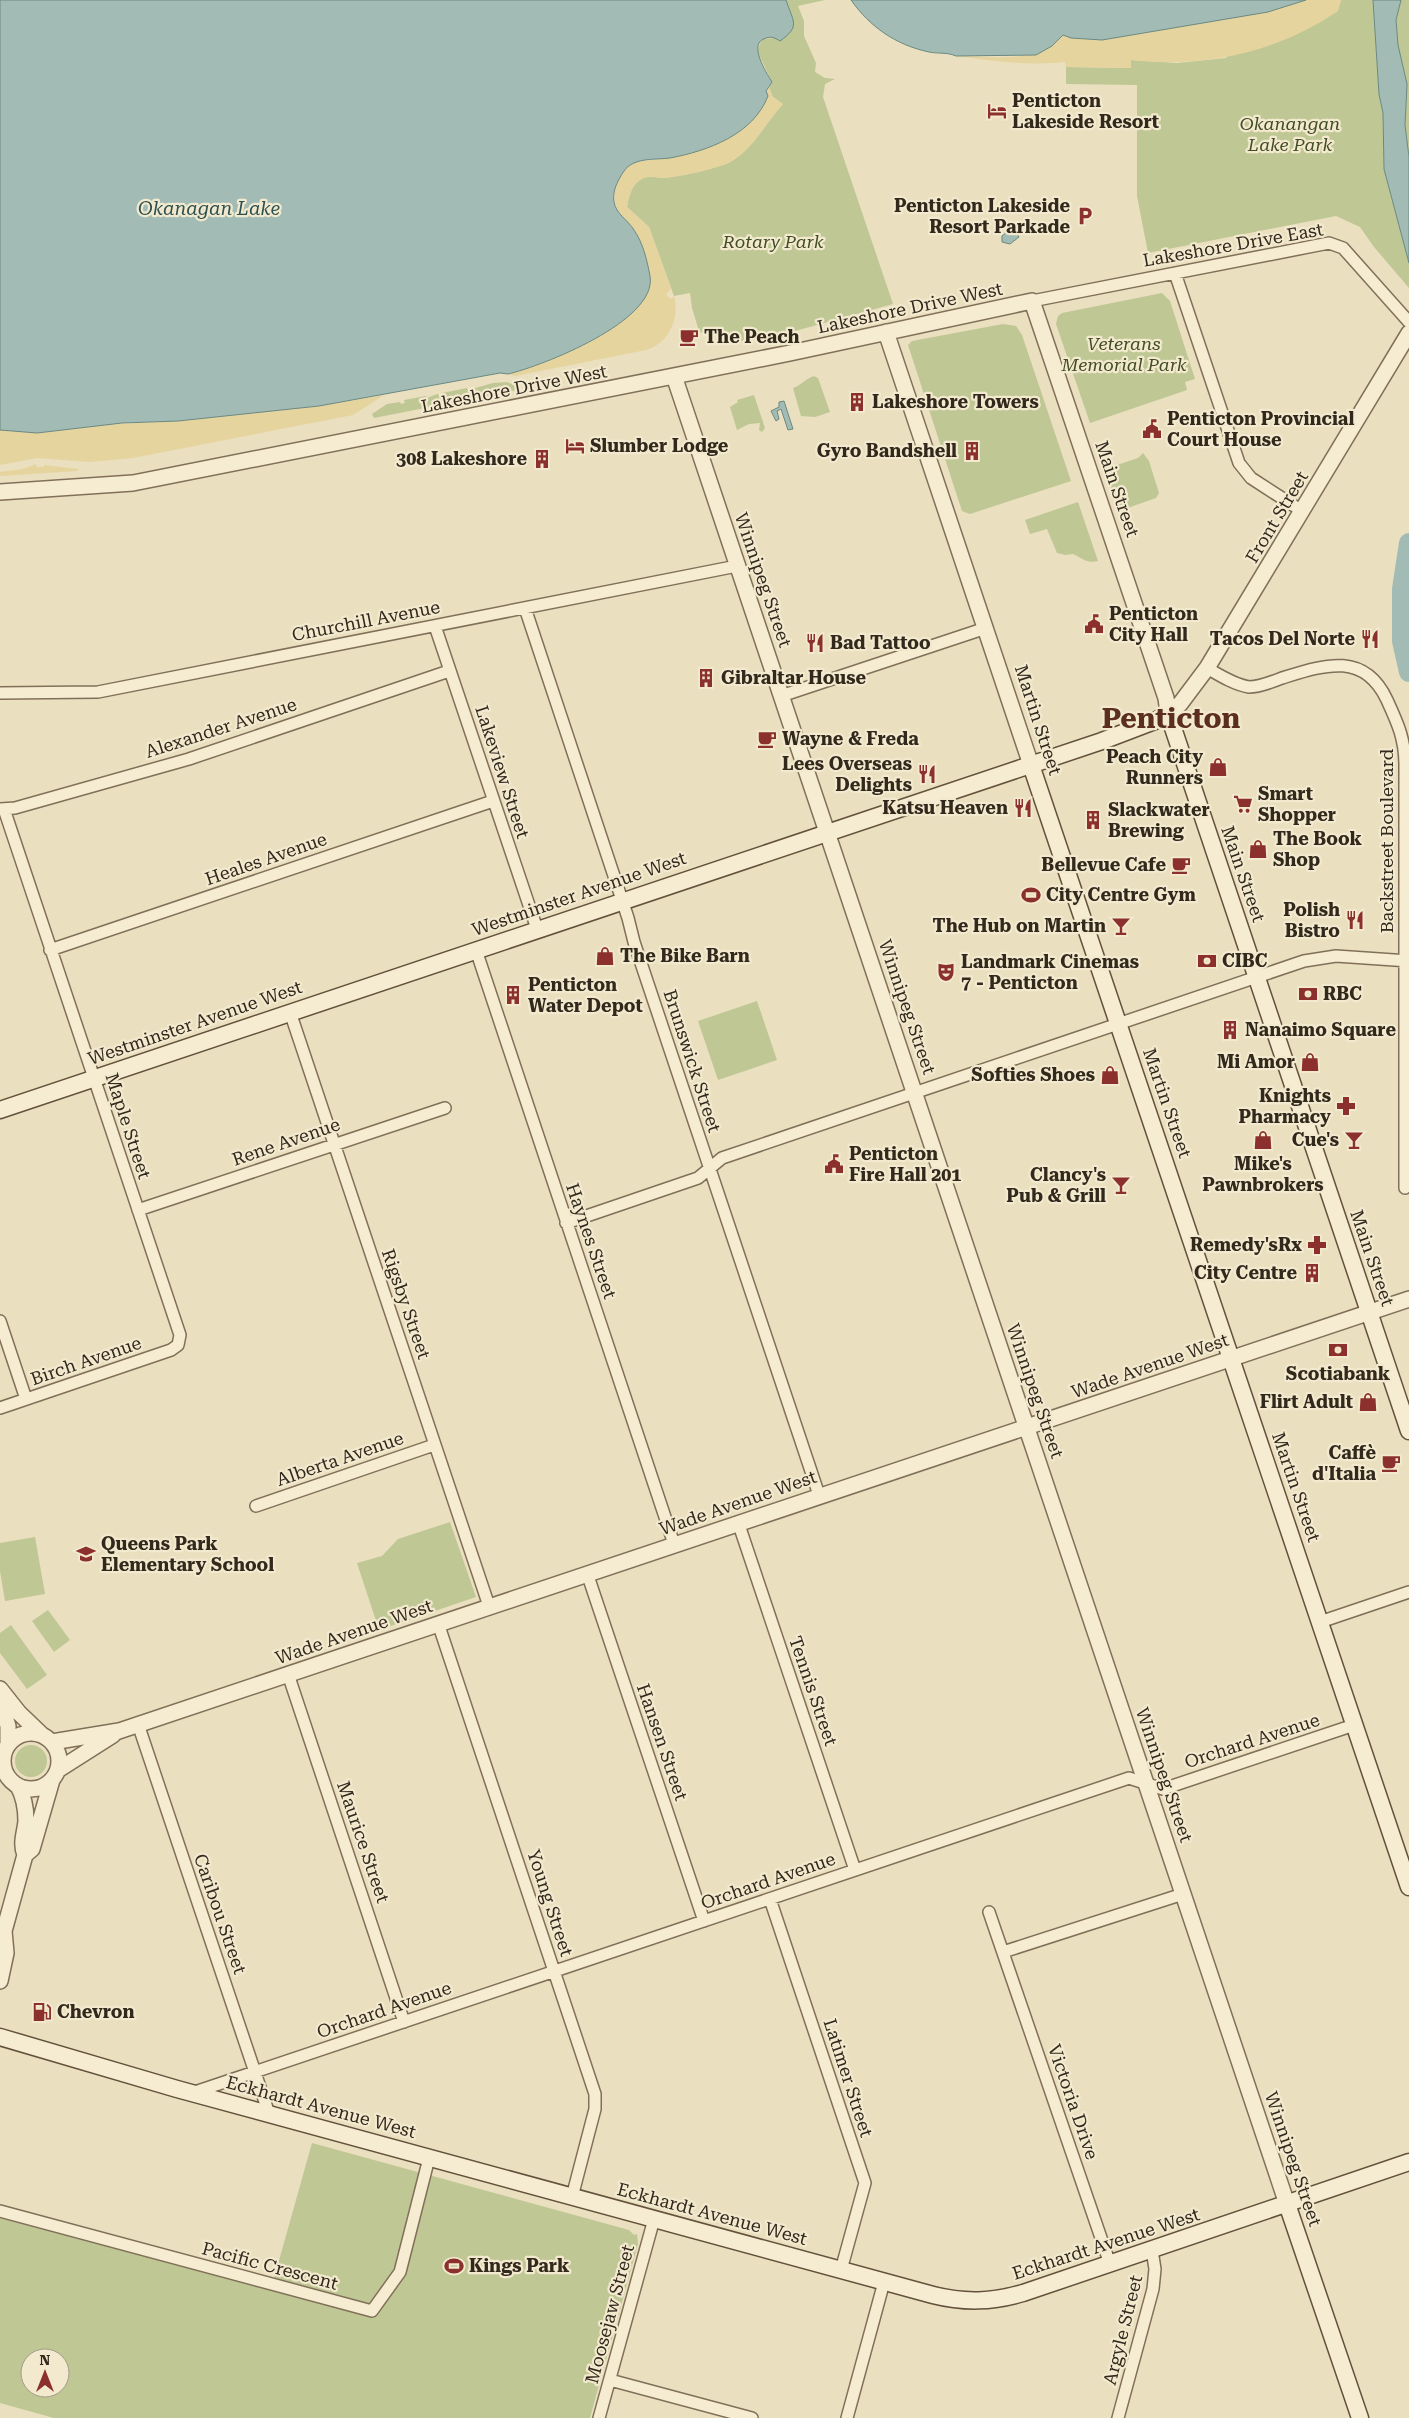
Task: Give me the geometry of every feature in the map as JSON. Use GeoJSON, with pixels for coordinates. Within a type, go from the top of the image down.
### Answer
{"type":"FeatureCollection","features":[{"type":"Feature","properties":{"kind":"main road","name":"Westminster Avenue West"},"geometry":{"type":"LineString","coordinates":[[0,1110],[622,900],[1031,765],[1157,720],[1168,713]]}},
{"type":"Feature","properties":{"kind":"main road","name":"Main Street"},"geometry":{"type":"LineString","coordinates":[[1168,713],[1409,1431]]}},
{"type":"Feature","properties":{"kind":"main road","name":"Martin Street"},"geometry":{"type":"LineString","coordinates":[[1031,765],[1408,1884]]}},
{"type":"Feature","properties":{"kind":"main road","name":"Eckhardt Avenue West"},"geometry":{"type":"LineString","coordinates":[[0,2037],[192,2093],[948,2299],[989,2301],[1023,2293],[1409,2162]]}},
{"type":"Feature","properties":{"kind":"main road","name":"Winnipeg Street"},"geometry":{"type":"LineString","coordinates":[[1287,2204],[1360,2418]]}},
{"type":"Feature","properties":{"kind":"street","name":"Lakeshore Drive East"},"geometry":{"type":"LineString","coordinates":[[1032,301],[1320,244],[1335,244],[1343,248],[1409,322]]}},
{"type":"Feature","properties":{"kind":"street"},"geometry":{"type":"LineString","coordinates":[[1175,273],[1239,463],[1251,478],[1302,511]]}},
{"type":"Feature","properties":{"kind":"street","name":"Lakeshore Drive West"},"geometry":{"type":"LineString","coordinates":[[0,492],[133,483],[674,376],[1032,301]]}},
{"type":"Feature","properties":{"kind":"street","name":"Main Street"},"geometry":{"type":"LineString","coordinates":[[1032,301],[1159,679],[1168,713]]}},
{"type":"Feature","properties":{"kind":"street","name":"Martin Street"},"geometry":{"type":"LineString","coordinates":[[886,332],[1031,765]]}},
{"type":"Feature","properties":{"kind":"street","name":"Front Street"},"geometry":{"type":"LineString","coordinates":[[1168,713],[1180,704],[1207,668],[1409,333]]}},
{"type":"Feature","properties":{"kind":"street","name":"Winnipeg Street"},"geometry":{"type":"LineString","coordinates":[[674,376],[1287,2204]]}},
{"type":"Feature","properties":{"kind":"street","name":"Churchill Avenue"},"geometry":{"type":"LineString","coordinates":[[0,693],[98,692],[737,566]]}},
{"type":"Feature","properties":{"kind":"street","name":"Brunswick Street"},"geometry":{"type":"LineString","coordinates":[[525,608],[709,1169],[819,1495]]}},
{"type":"Feature","properties":{"kind":"street","name":"Lakeview Street"},"geometry":{"type":"LineString","coordinates":[[435,626],[536,929]]}},
{"type":"Feature","properties":{"kind":"street"},"geometry":{"type":"LineString","coordinates":[[781,696],[986,628]]}},
{"type":"Feature","properties":{"kind":"street","name":"Backstreet Boulevard"},"geometry":{"type":"LineString","coordinates":[[1207,668],[1248,687],[1334,665],[1358,669],[1375,679],[1398,726],[1405,746],[1407,961],[1405,1188]]}},
{"type":"Feature","properties":{"kind":"street","name":"Alexander Avenue"},"geometry":{"type":"LineString","coordinates":[[2,809],[15,808],[189,759],[449,671]]}},
{"type":"Feature","properties":{"kind":"street"},"geometry":{"type":"LineString","coordinates":[[1159,679],[1175,690],[1185,689],[1196,684]]}},
{"type":"Feature","properties":{"kind":"street","name":"Heales Avenue"},"geometry":{"type":"LineString","coordinates":[[50,950],[493,801]]}},
{"type":"Feature","properties":{"kind":"street","name":"Maple Street"},"geometry":{"type":"LineString","coordinates":[[2,809],[179,1330],[179,1341]]}},
{"type":"Feature","properties":{"kind":"street","name":"Haynes Street"},"geometry":{"type":"LineString","coordinates":[[476,950],[674,1544]]}},
{"type":"Feature","properties":{"kind":"street"},"geometry":{"type":"LineString","coordinates":[[566,1222],[698,1178],[722,1158],[1304,961],[1327,956],[1407,961]]}},
{"type":"Feature","properties":{"kind":"street","name":"Rigsby Street"},"geometry":{"type":"LineString","coordinates":[[290,1012],[489,1606]]}},
{"type":"Feature","properties":{"kind":"street","name":"Rene Avenue"},"geometry":{"type":"LineString","coordinates":[[138,1210],[445,1108]]}},
{"type":"Feature","properties":{"kind":"street","name":"Wade Avenue West"},"geometry":{"type":"LineString","coordinates":[[55,1775],[119,1731],[138,1724],[1409,1299]]}},
{"type":"Feature","properties":{"kind":"street"},"geometry":{"type":"LineString","coordinates":[[0,1321],[26,1399]]}},
{"type":"Feature","properties":{"kind":"street","name":"Birch Avenue"},"geometry":{"type":"LineString","coordinates":[[0,1408],[171,1350],[179,1341]]}},
{"type":"Feature","properties":{"kind":"street","name":"Alberta Avenue"},"geometry":{"type":"LineString","coordinates":[[256,1506],[434,1445]]}},
{"type":"Feature","properties":{"kind":"street","name":"Tennis Street"},"geometry":{"type":"LineString","coordinates":[[738,1522],[855,1870]]}},
{"type":"Feature","properties":{"kind":"street","name":"Hansen Street"},"geometry":{"type":"LineString","coordinates":[[587,1573],[704,1921]]}},
{"type":"Feature","properties":{"kind":"street"},"geometry":{"type":"LineString","coordinates":[[1320,1622],[1409,1592]]}},
{"type":"Feature","properties":{"kind":"street","name":"Young Street"},"geometry":{"type":"LineString","coordinates":[[438,1624],[595,2094],[595,2109],[572,2196]]}},
{"type":"Feature","properties":{"kind":"street","name":"Maurice Street"},"geometry":{"type":"LineString","coordinates":[[288,1674],[404,2022]]}},
{"type":"Feature","properties":{"kind":"street"},"geometry":{"type":"LineString","coordinates":[[0,1689],[19,1713],[47,1738],[58,1751],[55,1775],[32,1849],[25,1855],[2,1934],[6,1953],[0,1981]]}},
{"type":"Feature","properties":{"kind":"street"},"geometry":{"type":"LineString","coordinates":[[0,1701],[8,1726],[8,1744],[4,1769],[8,1778],[18,1786],[26,1809],[25,1831],[21,1847],[25,1855]]}},
{"type":"Feature","properties":{"kind":"street","name":"Caribou Street"},"geometry":{"type":"LineString","coordinates":[[138,1724],[269,2114]]}},
{"type":"Feature","properties":{"kind":"street","name":"Orchard Avenue"},"geometry":{"type":"LineString","coordinates":[[192,2093],[1129,1778],[1163,1789],[1354,1725]]}},
{"type":"Feature","properties":{"kind":"street","name":"Wade Avenue West"},"geometry":{"type":"LineString","coordinates":[[47,1738],[119,1731]]}},
{"type":"Feature","properties":{"kind":"street"},"geometry":{"type":"LineString","coordinates":[[8,1744],[23,1735],[32,1733],[47,1738]]}},
{"type":"Feature","properties":{"kind":"street"},"geometry":{"type":"LineString","coordinates":[[18,1786],[38,1788],[55,1775]]}},
{"type":"Feature","properties":{"kind":"street"},"geometry":{"type":"LineString","coordinates":[[1003,1952],[1183,1894]]}},
{"type":"Feature","properties":{"kind":"street","name":"Latimer Street"},"geometry":{"type":"LineString","coordinates":[[770,1899],[865,2183],[841,2270]]}},
{"type":"Feature","properties":{"kind":"street","name":"Victoria Drive"},"geometry":{"type":"LineString","coordinates":[[989,1912],[1110,2264]]}},
{"type":"Feature","properties":{"kind":"street","name":"Pacific Crescent"},"geometry":{"type":"LineString","coordinates":[[0,2211],[372,2311],[400,2272],[429,2158]]}},
{"type":"Feature","properties":{"kind":"street","name":"Moosejaw Street"},"geometry":{"type":"LineString","coordinates":[[599,2418],[654,2219]]}},
{"type":"Feature","properties":{"kind":"street","name":"Argyle Street"},"geometry":{"type":"LineString","coordinates":[[1118,2418],[1153,2289],[1155,2269],[1152,2250]]}},
{"type":"Feature","properties":{"kind":"street"},"geometry":{"type":"LineString","coordinates":[[847,2418],[884,2282]]}},
{"type":"Feature","properties":{"kind":"street"},"geometry":{"type":"LineString","coordinates":[[610,2380],[752,2418]]}},
{"type":"Feature","properties":{"kind":"green space","name":"Rotary Park"},"geometry":{"type":"Polygon","coordinates":[[[786,0],[825,0],[798,6],[804,21],[804,36],[816,63],[815,72],[825,78],[835,79],[825,84],[823,97],[893,304],[795,331],[732,343],[720,331],[704,334],[699,331],[692,308],[690,293],[674,296],[649,227],[627,207],[632,189],[637,182],[645,177],[668,178],[718,167],[732,161],[747,149],[783,104],[773,97],[769,88],[772,82],[757,51],[762,39],[774,38],[793,22],[786,0]]]}},
{"type":"Feature","properties":{"kind":"green space","name":"Okanangan Lake Park"},"geometry":{"type":"Polygon","coordinates":[[[1306,0],[1338,10],[1341,0],[1373,0],[1379,94],[1383,113],[1384,169],[1409,263],[1409,288],[1374,247],[1360,227],[1336,216],[1148,253],[1137,196],[1137,85],[1066,84],[1066,67],[1131,68],[1131,60],[1177,63],[1226,58],[1267,12],[1306,0]]]}},
{"type":"Feature","properties":{"kind":"green space"},"geometry":{"type":"Polygon","coordinates":[[[1401,0],[1409,0],[1409,157],[1405,125],[1407,84],[1398,45],[1396,20],[1401,0]]]}},
{"type":"Feature","properties":{"kind":"green space","name":"Veterans Memorial Park"},"geometry":{"type":"Polygon","coordinates":[[[1162,293],[1170,301],[1195,379],[1185,382],[1187,390],[1090,423],[1056,324],[1058,316],[1062,313],[1162,293]]]}},
{"type":"Feature","properties":{"kind":"green space"},"geometry":{"type":"Polygon","coordinates":[[[1003,324],[1016,326],[1022,335],[1071,481],[970,514],[962,511],[908,345],[912,341],[1003,324]]]}},
{"type":"Feature","properties":{"kind":"green space"},"geometry":{"type":"Polygon","coordinates":[[[814,376],[818,378],[830,412],[815,417],[801,416],[793,388],[814,376]]]}},
{"type":"Feature","properties":{"kind":"green space"},"geometry":{"type":"Polygon","coordinates":[[[507,382],[514,385],[517,390],[374,418],[372,414],[387,404],[400,402],[401,404],[405,403],[404,400],[426,396],[427,398],[437,394],[442,396],[442,393],[507,382]]]}},
{"type":"Feature","properties":{"kind":"green space"},"geometry":{"type":"Polygon","coordinates":[[[754,395],[765,428],[762,432],[759,430],[760,423],[749,424],[737,430],[730,407],[738,402],[737,400],[754,395]]]}},
{"type":"Feature","properties":{"kind":"green space"},"geometry":{"type":"Polygon","coordinates":[[[1143,453],[1149,461],[1159,493],[1156,498],[1119,511],[1105,469],[1138,458],[1143,453]]]}},
{"type":"Feature","properties":{"kind":"green space"},"geometry":{"type":"Polygon","coordinates":[[[1078,502],[1098,561],[1088,561],[1073,554],[1057,553],[1047,529],[1030,534],[1025,520],[1078,502]]]}},
{"type":"Feature","properties":{"kind":"green space"},"geometry":{"type":"Polygon","coordinates":[[[757,1001],[777,1060],[718,1080],[698,1021],[757,1001]]]}},
{"type":"Feature","properties":{"kind":"green space"},"geometry":{"type":"Polygon","coordinates":[[[450,1522],[476,1597],[379,1630],[357,1563],[382,1556],[398,1539],[450,1522]]]}},
{"type":"Feature","properties":{"kind":"green space"},"geometry":{"type":"Polygon","coordinates":[[[35,1537],[45,1594],[5,1601],[0,1571],[0,1543],[35,1537]]]}},
{"type":"Feature","properties":{"kind":"green space"},"geometry":{"type":"Polygon","coordinates":[[[48,1610],[70,1640],[54,1652],[32,1621],[48,1610]]]}},
{"type":"Feature","properties":{"kind":"green space"},"geometry":{"type":"Polygon","coordinates":[[[11,1625],[47,1675],[27,1689],[0,1653],[0,1633],[11,1625]]]}},
{"type":"Feature","properties":{"kind":"green space"},"geometry":{"type":"Polygon","coordinates":[[[31,1745],[37,1746],[42,1750],[46,1755],[46,1767],[42,1772],[37,1776],[31,1777],[25,1776],[20,1772],[16,1767],[15,1761],[16,1755],[20,1750],[25,1746],[31,1745]]]}},
{"type":"Feature","properties":{"kind":"green space","name":"Kings Park"},"geometry":{"type":"Polygon","coordinates":[[[312,2143],[629,2230],[634,2235],[637,2234],[638,2244],[590,2418],[54,2418],[0,2403],[0,2218],[271,2289],[312,2143]]]}},
{"type":"Feature","properties":{"kind":"sand"},"geometry":{"type":"Polygon","coordinates":[[[1306,0],[1341,0],[1338,11],[1290,38],[1265,47],[1213,59],[1186,62],[1131,60],[1131,68],[1066,67],[1065,62],[1024,63],[956,56],[1013,57],[1026,55],[1051,45],[1063,35],[1071,38],[1102,40],[1268,12],[1306,0]]]}},
{"type":"Feature","properties":{"kind":"sand"},"geometry":{"type":"Polygon","coordinates":[[[769,88],[773,97],[783,104],[753,142],[740,155],[726,164],[698,172],[668,178],[645,177],[634,185],[631,192],[627,207],[649,227],[671,288],[666,295],[671,299],[674,296],[674,321],[667,336],[654,347],[646,350],[515,376],[508,374],[574,350],[607,332],[631,312],[639,300],[650,279],[646,258],[638,238],[620,213],[615,201],[618,182],[627,168],[632,163],[685,154],[714,145],[728,138],[752,121],[768,96],[766,91],[769,88]]]}},
{"type":"Feature","properties":{"kind":"sand"},"geometry":{"type":"Polygon","coordinates":[[[384,395],[353,415],[133,458],[90,462],[37,458],[0,465],[0,430],[178,421],[319,406],[384,395]]]}},
{"type":"Feature","properties":{"kind":"sand"},"geometry":{"type":"Polygon","coordinates":[[[36,464],[36,467],[44,467],[44,465],[78,469],[77,471],[0,476],[0,472],[23,469],[36,464]]]}},
{"type":"Feature","properties":{"kind":"water","name":"Okanagan Lake"},"geometry":{"type":"Polygon","coordinates":[[[0,0],[786,0],[794,23],[791,31],[780,41],[768,37],[761,41],[758,46],[760,58],[772,82],[766,91],[768,96],[761,110],[752,121],[740,131],[713,146],[670,158],[639,161],[633,163],[622,174],[615,190],[614,202],[617,210],[632,226],[642,246],[650,276],[648,293],[636,309],[618,325],[595,339],[546,362],[508,374],[500,373],[319,406],[178,421],[122,423],[37,433],[0,430],[0,0]]]}},
{"type":"Feature","properties":{"kind":"water"},"geometry":{"type":"Polygon","coordinates":[[[851,0],[1306,0],[1268,12],[1102,40],[1071,38],[1063,35],[1052,46],[1036,55],[956,56],[917,49],[895,40],[867,19],[851,0]]]}},
{"type":"Feature","properties":{"kind":"water"},"geometry":{"type":"Polygon","coordinates":[[[1373,0],[1401,0],[1396,20],[1398,45],[1407,84],[1405,125],[1409,157],[1409,263],[1384,169],[1383,113],[1379,94],[1373,0]]]}},
{"type":"Feature","properties":{"kind":"water"},"geometry":{"type":"Polygon","coordinates":[[[1008,231],[1017,233],[1019,237],[1010,244],[1002,242],[1002,236],[1008,231]]]}},
{"type":"Feature","properties":{"kind":"water"},"geometry":{"type":"Polygon","coordinates":[[[784,401],[793,429],[788,430],[781,409],[777,411],[779,419],[776,421],[771,411],[779,407],[779,402],[784,401]]]}},
{"type":"Feature","properties":{"kind":"waterway"},"geometry":{"type":"LineString","coordinates":[[1409,543],[1402,589],[1402,641],[1409,672]]}},
{"type":"Feature","properties":{"kind":"place","name":"Penticton Lakeside Resort"},"geometry":{"type":"Point","coordinates":[997,111]}},
{"type":"Feature","properties":{"kind":"place","name":"Penticton Lakeside Resort Parkade"},"geometry":{"type":"Point","coordinates":[1085,216]}},
{"type":"Feature","properties":{"kind":"place","name":"The Peach"},"geometry":{"type":"Point","coordinates":[689,337]}},
{"type":"Feature","properties":{"kind":"place","name":"Lakeshore Towers"},"geometry":{"type":"Point","coordinates":[857,402]}},
{"type":"Feature","properties":{"kind":"place","name":"Penticton Provincial Court House"},"geometry":{"type":"Point","coordinates":[1152,429]}},
{"type":"Feature","properties":{"kind":"place","name":"Slumber Lodge"},"geometry":{"type":"Point","coordinates":[575,446]}},
{"type":"Feature","properties":{"kind":"place","name":"Gyro Bandshell"},"geometry":{"type":"Point","coordinates":[972,451]}},
{"type":"Feature","properties":{"kind":"place","name":"308 Lakeshore"},"geometry":{"type":"Point","coordinates":[542,459]}},
{"type":"Feature","properties":{"kind":"place","name":"Penticton City Hall"},"geometry":{"type":"Point","coordinates":[1094,624]}},
{"type":"Feature","properties":{"kind":"place","name":"Tacos Del Norte"},"geometry":{"type":"Point","coordinates":[1370,639]}},
{"type":"Feature","properties":{"kind":"place","name":"Bad Tattoo"},"geometry":{"type":"Point","coordinates":[815,643]}},
{"type":"Feature","properties":{"kind":"place","name":"Gibraltar House"},"geometry":{"type":"Point","coordinates":[706,678]}},
{"type":"Feature","properties":{"kind":"place","name":"Wayne & Freda"},"geometry":{"type":"Point","coordinates":[767,739]}},
{"type":"Feature","properties":{"kind":"place","name":"Peach City Runners"},"geometry":{"type":"Point","coordinates":[1218,767]}},
{"type":"Feature","properties":{"kind":"place","name":"Lees Overseas Delights"},"geometry":{"type":"Point","coordinates":[927,774]}},
{"type":"Feature","properties":{"kind":"place","name":"Smart Shopper"},"geometry":{"type":"Point","coordinates":[1243,804]}},
{"type":"Feature","properties":{"kind":"place","name":"Katsu Heaven"},"geometry":{"type":"Point","coordinates":[1023,808]}},
{"type":"Feature","properties":{"kind":"place","name":"Slackwater Brewing"},"geometry":{"type":"Point","coordinates":[1093,820]}},
{"type":"Feature","properties":{"kind":"place","name":"The Book Shop"},"geometry":{"type":"Point","coordinates":[1258,849]}},
{"type":"Feature","properties":{"kind":"place","name":"Bellevue Cafe"},"geometry":{"type":"Point","coordinates":[1181,865]}},
{"type":"Feature","properties":{"kind":"place","name":"City Centre Gym"},"geometry":{"type":"Point","coordinates":[1031,895]}},
{"type":"Feature","properties":{"kind":"place","name":"Polish Bistro"},"geometry":{"type":"Point","coordinates":[1355,920]}},
{"type":"Feature","properties":{"kind":"place","name":"The Hub on Martin"},"geometry":{"type":"Point","coordinates":[1121,926]}},
{"type":"Feature","properties":{"kind":"place","name":"The Bike Barn"},"geometry":{"type":"Point","coordinates":[605,956]}},
{"type":"Feature","properties":{"kind":"place","name":"CIBC"},"geometry":{"type":"Point","coordinates":[1207,961]}},
{"type":"Feature","properties":{"kind":"place","name":"Landmark Cinemas 7 - Penticton"},"geometry":{"type":"Point","coordinates":[946,972]}},
{"type":"Feature","properties":{"kind":"place","name":"RBC"},"geometry":{"type":"Point","coordinates":[1308,994]}},
{"type":"Feature","properties":{"kind":"place","name":"Penticton Water Depot"},"geometry":{"type":"Point","coordinates":[513,995]}},
{"type":"Feature","properties":{"kind":"place","name":"Nanaimo Square"},"geometry":{"type":"Point","coordinates":[1230,1030]}},
{"type":"Feature","properties":{"kind":"place","name":"Mi Amor"},"geometry":{"type":"Point","coordinates":[1310,1062]}},
{"type":"Feature","properties":{"kind":"place","name":"Softies Shoes"},"geometry":{"type":"Point","coordinates":[1110,1075]}},
{"type":"Feature","properties":{"kind":"place","name":"Knights Pharmacy"},"geometry":{"type":"Point","coordinates":[1346,1106]}},
{"type":"Feature","properties":{"kind":"place","name":"Mike's Pawnbrokers"},"geometry":{"type":"Point","coordinates":[1263,1140]}},
{"type":"Feature","properties":{"kind":"place","name":"Cue's"},"geometry":{"type":"Point","coordinates":[1354,1140]}},
{"type":"Feature","properties":{"kind":"place","name":"Penticton Fire Hall 201"},"geometry":{"type":"Point","coordinates":[834,1164]}},
{"type":"Feature","properties":{"kind":"place","name":"Clancy's Pub & Grill"},"geometry":{"type":"Point","coordinates":[1121,1185]}},
{"type":"Feature","properties":{"kind":"place","name":"Remedy'sRx"},"geometry":{"type":"Point","coordinates":[1317,1245]}},
{"type":"Feature","properties":{"kind":"place","name":"City Centre"},"geometry":{"type":"Point","coordinates":[1312,1273]}},
{"type":"Feature","properties":{"kind":"place","name":"Scotiabank"},"geometry":{"type":"Point","coordinates":[1338,1350]}},
{"type":"Feature","properties":{"kind":"place","name":"Flirt Adult"},"geometry":{"type":"Point","coordinates":[1368,1402]}},
{"type":"Feature","properties":{"kind":"place","name":"Caffè d'Italia"},"geometry":{"type":"Point","coordinates":[1391,1463]}},
{"type":"Feature","properties":{"kind":"place","name":"Queens Park Elementary School"},"geometry":{"type":"Point","coordinates":[86,1554]}},
{"type":"Feature","properties":{"kind":"place","name":"Chevron"},"geometry":{"type":"Point","coordinates":[42,2012]}},
{"type":"Feature","properties":{"kind":"place","name":"Kings Park"},"geometry":{"type":"Point","coordinates":[454,2266]}},
{"type":"Feature","properties":{"kind":"district","name":"Penticton"},"geometry":{"type":"Point","coordinates":[1171,718]}}]}
